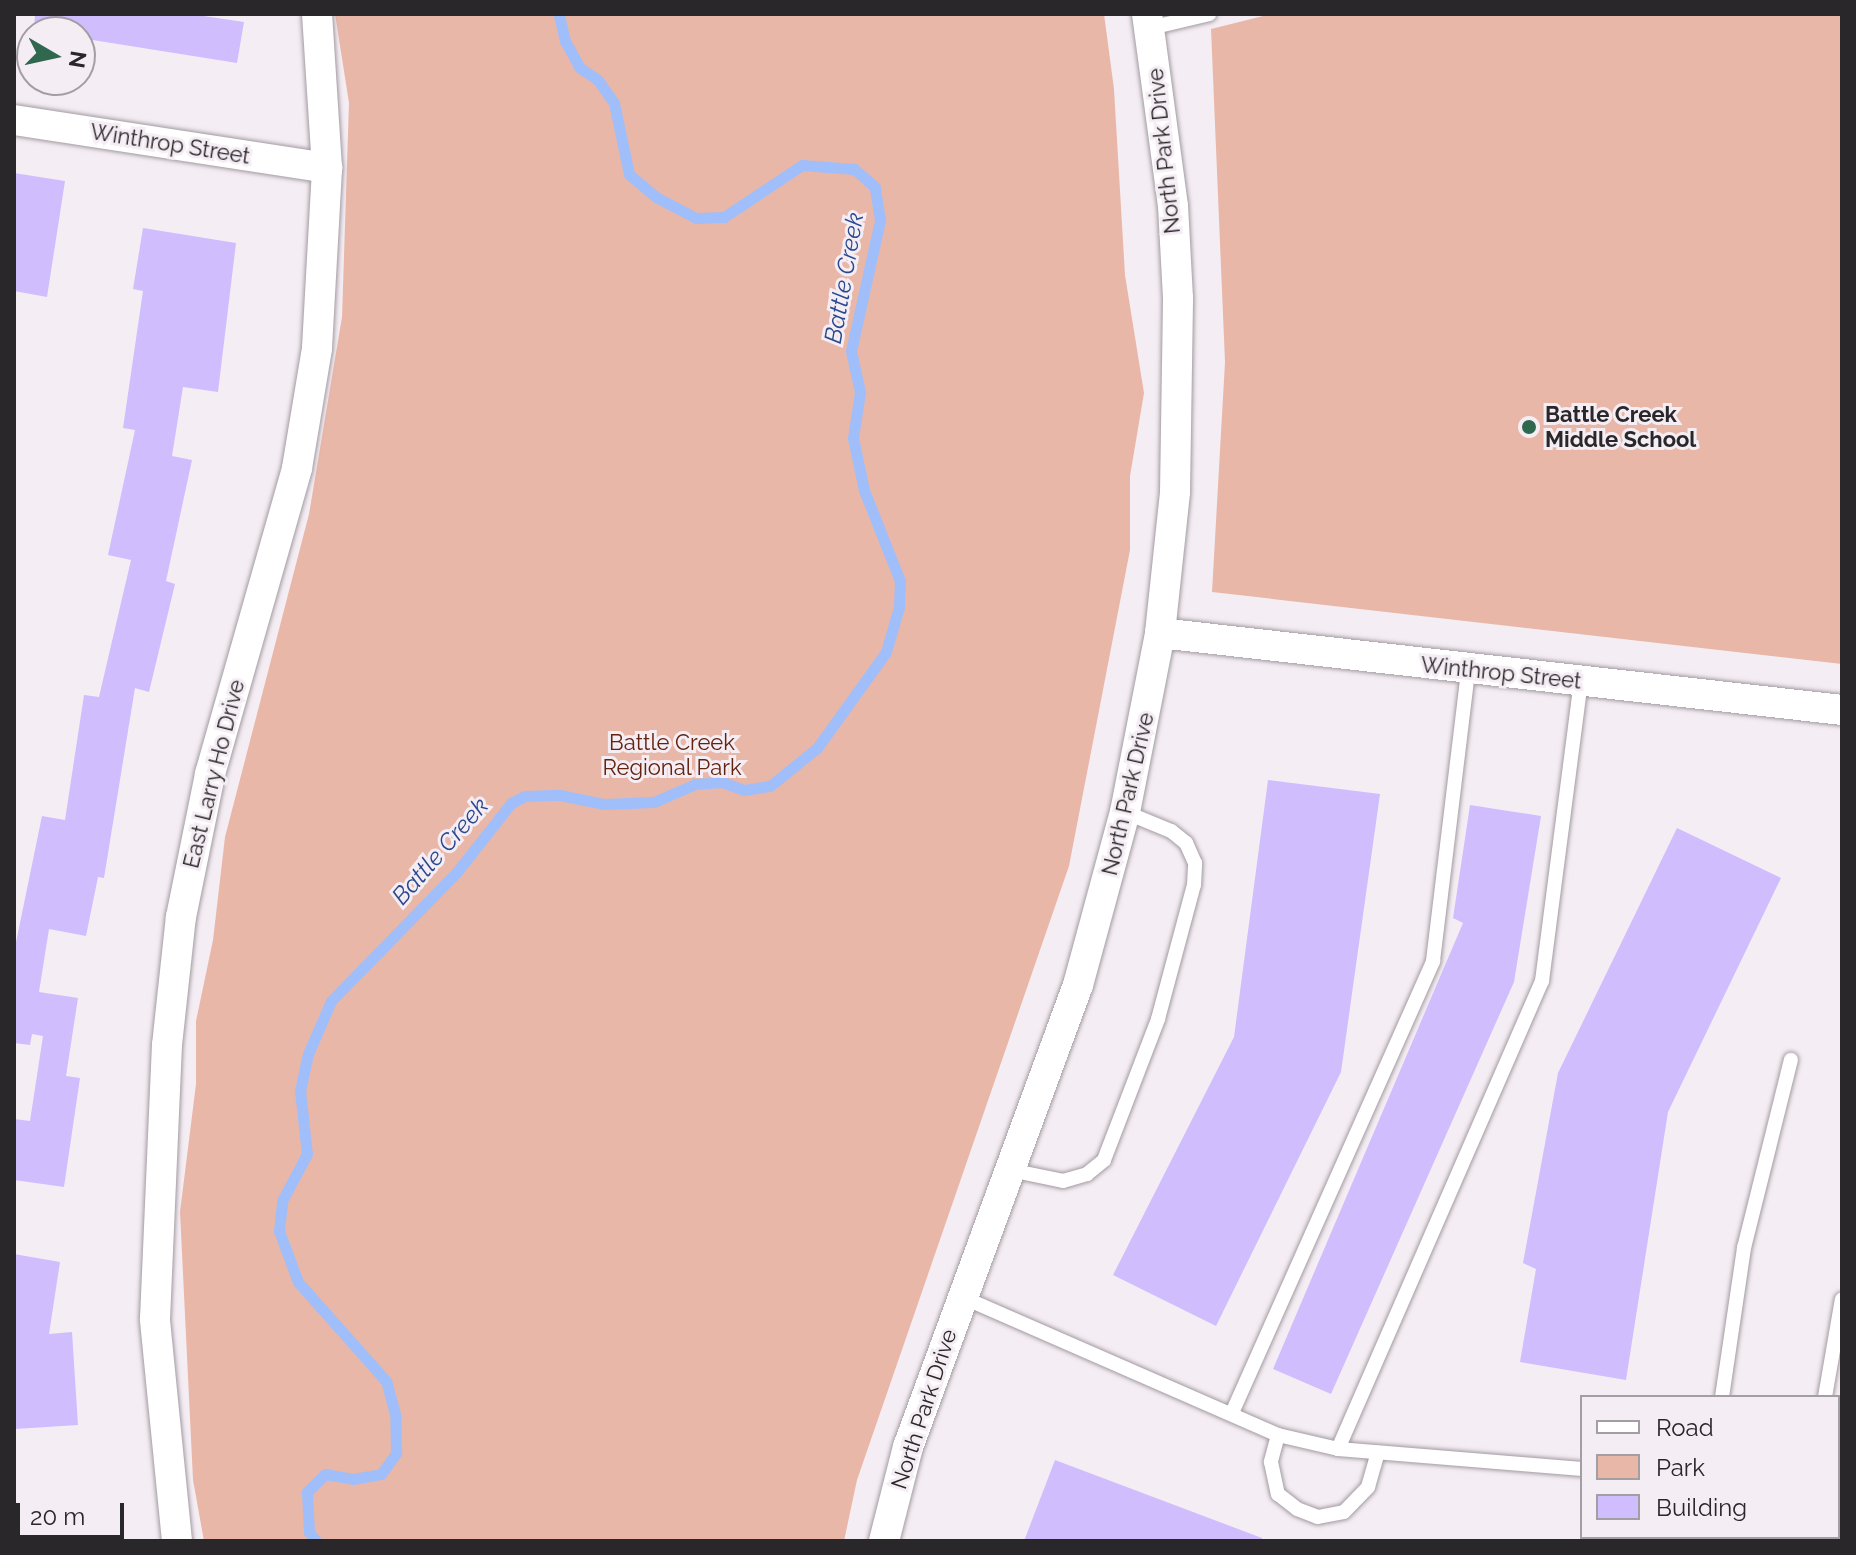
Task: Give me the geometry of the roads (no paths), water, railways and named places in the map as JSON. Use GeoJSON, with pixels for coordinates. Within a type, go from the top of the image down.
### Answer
{"type":"FeatureCollection","features":[{"type":"Feature","properties":{"kind":"street","name":"East Larry Ho Drive"},"geometry":{"type":"LineString","coordinates":[[177,1541],[155,1319],[160,1162],[177,946],[210,774],[297,468],[317,348],[327,168],[317,14]]}},
{"type":"Feature","properties":{"kind":"street","name":"North Park Drive"},"geometry":{"type":"LineString","coordinates":[[884,1541],[908,1447],[1078,985],[1125,812],[1160,633],[1175,492],[1178,298],[1173,206],[1148,21]]}},
{"type":"Feature","properties":{"kind":"street","name":"Winthrop Street"},"geometry":{"type":"LineString","coordinates":[[14,120],[327,168]]}},
{"type":"Feature","properties":{"kind":"street","name":"Winthrop Street"},"geometry":{"type":"LineString","coordinates":[[1160,633],[1842,710]]}},
{"type":"Feature","properties":{"kind":"lane"},"geometry":{"type":"LineString","coordinates":[[1148,21],[1209,14]]}},
{"type":"Feature","properties":{"kind":"lane"},"geometry":{"type":"LineString","coordinates":[[1232,1413],[1433,961],[1468,670]]}},
{"type":"Feature","properties":{"kind":"lane"},"geometry":{"type":"LineString","coordinates":[[1338,1449],[1542,981],[1581,682]]}},
{"type":"Feature","properties":{"kind":"lane"},"geometry":{"type":"LineString","coordinates":[[1010,1170],[1063,1181],[1087,1174],[1104,1160],[1158,1019],[1194,885],[1195,863],[1186,843],[1171,831],[1125,812]]}},
{"type":"Feature","properties":{"kind":"lane"},"geometry":{"type":"LineString","coordinates":[[1722,1395],[1744,1248],[1791,1060]]}},
{"type":"Feature","properties":{"kind":"lane"},"geometry":{"type":"LineString","coordinates":[[962,1297],[1278,1435],[1338,1449],[1580,1469]]}},
{"type":"Feature","properties":{"kind":"lane"},"geometry":{"type":"LineString","coordinates":[[1825,1395],[1842,1299]]}},
{"type":"Feature","properties":{"kind":"lane"},"geometry":{"type":"LineString","coordinates":[[1278,1435],[1271,1462],[1278,1494],[1297,1509],[1318,1517],[1344,1512],[1368,1487],[1378,1452]]}},
{"type":"Feature","properties":{"kind":"waterway","name":"Battle Creek"},"geometry":{"type":"LineString","coordinates":[[316,1541],[309,1532],[307,1492],[325,1474],[353,1479],[381,1474],[396,1453],[395,1414],[386,1381],[298,1282],[279,1231],[282,1201],[307,1154],[300,1091],[308,1054],[331,1001],[456,873],[511,803],[525,796],[560,795],[604,804],[654,802],[695,784],[722,782],[744,790],[770,786],[817,748],[886,652],[899,607],[900,581],[864,490],[853,438],[860,392],[851,351],[880,220],[875,187],[854,169],[802,165],[724,217],[696,218],[656,197],[629,174],[614,103],[598,80],[580,68],[565,41],[559,14]]}},
{"type":"Feature","properties":{"kind":"place","name":"Battle Creek Middle School"},"geometry":{"type":"Point","coordinates":[1529,427]}},
{"type":"Feature","properties":{"kind":"park label","name":"Battle Creek Regional Park"},"geometry":{"type":"Point","coordinates":[672,754]}}]}
